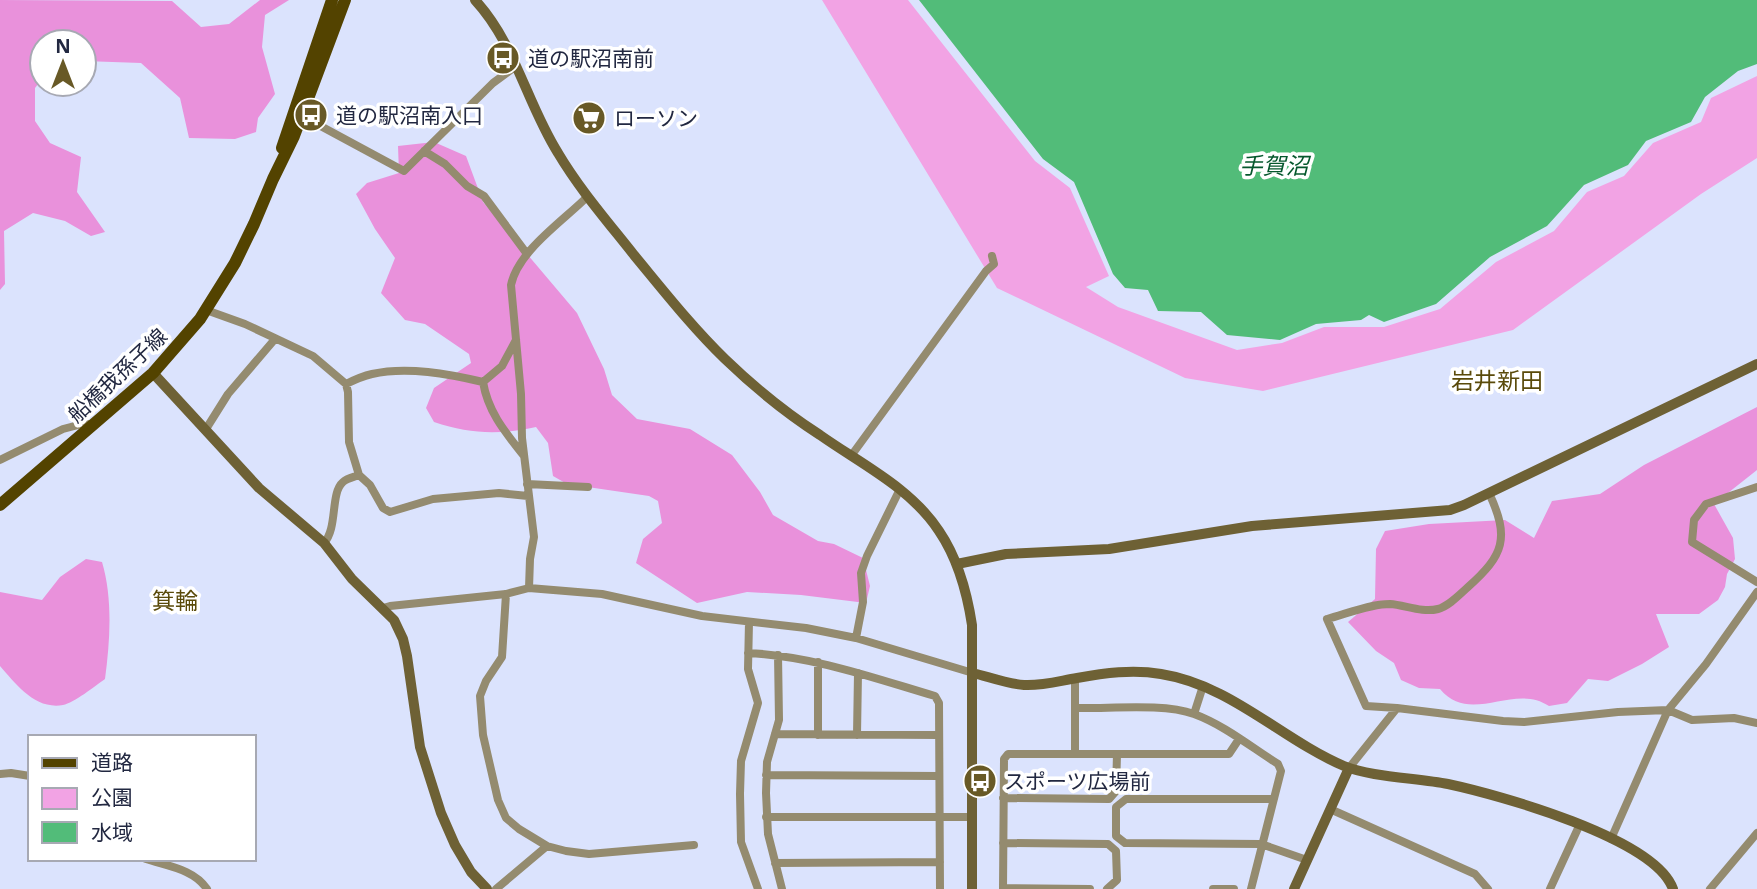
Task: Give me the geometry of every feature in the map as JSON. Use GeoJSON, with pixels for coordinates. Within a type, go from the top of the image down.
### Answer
{"type":"FeatureCollection","features":[{"type":"Feature","properties":{"kind":"main road","name":"船橋我孫子線"},"geometry":{"type":"LineString","coordinates":[[273,179],[332,0]]}},
{"type":"Feature","properties":{"kind":"main road","name":"船橋我孫子線"},"geometry":{"type":"LineString","coordinates":[[0,505],[153,373],[206,310],[245,244],[302,116],[345,0]]}},
{"type":"Feature","properties":{"kind":"street"},"geometry":{"type":"LineString","coordinates":[[475,0],[498,29],[536,114],[558,154],[587,197],[672,301],[723,357],[790,414],[900,489],[938,528],[957,564],[972,625],[972,889]]}},
{"type":"Feature","properties":{"kind":"street"},"geometry":{"type":"LineString","coordinates":[[302,116],[404,171],[493,83],[516,66]]}},
{"type":"Feature","properties":{"kind":"street"},"geometry":{"type":"LineString","coordinates":[[424,151],[446,163],[467,186],[484,196],[527,254]]}},
{"type":"Feature","properties":{"kind":"street"},"geometry":{"type":"LineString","coordinates":[[529,588],[534,537],[524,456],[511,285],[513,273],[527,254],[587,197]]}},
{"type":"Feature","properties":{"kind":"street"},"geometry":{"type":"LineString","coordinates":[[851,456],[986,271],[994,264],[992,256]]}},
{"type":"Feature","properties":{"kind":"street"},"geometry":{"type":"LineString","coordinates":[[206,310],[245,324],[313,356],[346,384],[349,442],[359,475],[370,485],[383,508],[390,512],[433,499],[499,494],[528,496]]}},
{"type":"Feature","properties":{"kind":"street"},"geometry":{"type":"LineString","coordinates":[[206,429],[228,394],[275,340]]}},
{"type":"Feature","properties":{"kind":"street"},"geometry":{"type":"LineString","coordinates":[[346,384],[370,374],[393,371],[437,374],[483,382],[502,366],[516,340]]}},
{"type":"Feature","properties":{"kind":"street"},"geometry":{"type":"LineString","coordinates":[[957,564],[1006,554],[1109,549],[1252,526],[1450,510],[1757,364]]}},
{"type":"Feature","properties":{"kind":"street"},"geometry":{"type":"LineString","coordinates":[[153,373],[259,488],[324,543],[352,579],[394,620],[403,639],[420,747],[441,813],[471,872],[487,889]]}},
{"type":"Feature","properties":{"kind":"street"},"geometry":{"type":"LineString","coordinates":[[483,382],[486,399],[495,420],[524,456]]}},
{"type":"Feature","properties":{"kind":"street"},"geometry":{"type":"LineString","coordinates":[[0,460],[63,429],[86,423],[90,427]]}},
{"type":"Feature","properties":{"kind":"street"},"geometry":{"type":"LineString","coordinates":[[324,543],[328,539],[334,517],[339,485],[359,475]]}},
{"type":"Feature","properties":{"kind":"street"},"geometry":{"type":"LineString","coordinates":[[527,484],[588,487]]}},
{"type":"Feature","properties":{"kind":"street"},"geometry":{"type":"LineString","coordinates":[[1757,487],[1706,504],[1694,520],[1692,542],[1757,582]]}},
{"type":"Feature","properties":{"kind":"street"},"geometry":{"type":"LineString","coordinates":[[856,638],[863,602],[861,573],[900,489]]}},
{"type":"Feature","properties":{"kind":"street"},"geometry":{"type":"LineString","coordinates":[[1489,493],[1500,515],[1498,552],[1489,568],[1455,598],[1438,609],[1388,604],[1327,619],[1366,706],[1524,722],[1618,712],[1668,710],[1692,720],[1734,718],[1757,723]]}},
{"type":"Feature","properties":{"kind":"street"},"geometry":{"type":"LineString","coordinates":[[383,608],[506,594],[529,588],[602,594],[702,616],[806,628],[856,638],[1023,685],[1047,684],[1107,673],[1146,672],[1180,678],[1239,704],[1314,752],[1349,768],[1451,785],[1517,802],[1580,824],[1655,864],[1673,889]]}},
{"type":"Feature","properties":{"kind":"street"},"geometry":{"type":"LineString","coordinates":[[1611,839],[1668,710],[1706,664],[1757,592]]}},
{"type":"Feature","properties":{"kind":"street"},"geometry":{"type":"LineString","coordinates":[[506,594],[502,657],[480,695],[483,736],[498,800],[506,818],[547,846],[589,854],[694,845]]}},
{"type":"Feature","properties":{"kind":"street"},"geometry":{"type":"LineString","coordinates":[[749,622],[748,668],[758,704],[741,761],[741,842],[758,889]]}},
{"type":"Feature","properties":{"kind":"street"},"geometry":{"type":"LineString","coordinates":[[748,653],[778,654],[818,662],[935,695],[939,703],[940,889]]}},
{"type":"Feature","properties":{"kind":"street"},"geometry":{"type":"LineString","coordinates":[[778,654],[779,720],[766,775],[766,817],[782,889]]}},
{"type":"Feature","properties":{"kind":"street"},"geometry":{"type":"LineString","coordinates":[[818,662],[818,735]]}},
{"type":"Feature","properties":{"kind":"street"},"geometry":{"type":"LineString","coordinates":[[857,735],[858,673]]}},
{"type":"Feature","properties":{"kind":"street"},"geometry":{"type":"LineString","coordinates":[[1075,678],[1075,754]]}},
{"type":"Feature","properties":{"kind":"street"},"geometry":{"type":"LineString","coordinates":[[1194,714],[1203,686]]}},
{"type":"Feature","properties":{"kind":"street"},"geometry":{"type":"LineString","coordinates":[[1075,708],[1170,709],[1194,714],[1278,764],[1281,771],[1251,889]]}},
{"type":"Feature","properties":{"kind":"street"},"geometry":{"type":"LineString","coordinates":[[1294,889],[1349,768],[1397,708]]}},
{"type":"Feature","properties":{"kind":"street"},"geometry":{"type":"LineString","coordinates":[[775,734],[939,735]]}},
{"type":"Feature","properties":{"kind":"street"},"geometry":{"type":"LineString","coordinates":[[1090,889],[1003,889],[1004,759],[1008,754],[1229,754],[1239,739]]}},
{"type":"Feature","properties":{"kind":"street"},"geometry":{"type":"LineString","coordinates":[[1003,798],[1109,799],[1116,790],[1117,754]]}},
{"type":"Feature","properties":{"kind":"street"},"geometry":{"type":"LineString","coordinates":[[0,774],[28,776]]}},
{"type":"Feature","properties":{"kind":"street"},"geometry":{"type":"LineString","coordinates":[[766,775],[939,776]]}},
{"type":"Feature","properties":{"kind":"street"},"geometry":{"type":"LineString","coordinates":[[1273,799],[1126,799],[1116,807],[1116,836],[1125,843],[1261,844],[1307,860]]}},
{"type":"Feature","properties":{"kind":"street"},"geometry":{"type":"LineString","coordinates":[[1330,809],[1475,874],[1488,889]]}},
{"type":"Feature","properties":{"kind":"street"},"geometry":{"type":"LineString","coordinates":[[766,817],[972,817]]}},
{"type":"Feature","properties":{"kind":"street"},"geometry":{"type":"LineString","coordinates":[[1550,889],[1580,824]]}},
{"type":"Feature","properties":{"kind":"street"},"geometry":{"type":"LineString","coordinates":[[1710,889],[1757,833]]}},
{"type":"Feature","properties":{"kind":"street"},"geometry":{"type":"LineString","coordinates":[[1003,843],[1108,844],[1116,851],[1116,880],[1107,889]]}},
{"type":"Feature","properties":{"kind":"street"},"geometry":{"type":"LineString","coordinates":[[496,889],[547,846]]}},
{"type":"Feature","properties":{"kind":"street"},"geometry":{"type":"LineString","coordinates":[[152,861],[190,873],[207,889]]}},
{"type":"Feature","properties":{"kind":"street"},"geometry":{"type":"LineString","coordinates":[[775,863],[940,862]]}},
{"type":"Feature","properties":{"kind":"street"},"geometry":{"type":"LineString","coordinates":[[1213,889],[1234,889]]}},
{"type":"Feature","properties":{"kind":"green space"},"geometry":{"type":"Polygon","coordinates":[[[822,0],[908,0],[1035,161],[1070,188],[1109,276],[1086,287],[1118,307],[1237,350],[1282,343],[1324,327],[1384,327],[1440,309],[1496,262],[1554,231],[1587,192],[1624,176],[1653,143],[1701,122],[1711,98],[1757,76],[1757,158],[1701,194],[1513,330],[1263,391],[1185,378],[997,288],[822,0]]]}},
{"type":"Feature","properties":{"kind":"shaded area"},"geometry":{"type":"Polygon","coordinates":[[[0,0],[172,1],[201,27],[229,24],[260,0],[289,0],[265,15],[262,47],[275,94],[258,118],[256,132],[235,139],[189,138],[180,98],[141,63],[98,61],[98,28],[28,28],[28,98],[35,98],[35,121],[50,143],[81,157],[77,192],[105,232],[91,236],[65,221],[33,213],[4,231],[5,284],[0,290],[0,0]]]}},
{"type":"Feature","properties":{"kind":"shaded area"},"geometry":{"type":"Polygon","coordinates":[[[434,142],[466,156],[483,202],[577,313],[604,369],[612,395],[637,419],[690,429],[732,455],[760,492],[773,515],[818,541],[834,544],[863,558],[870,586],[866,603],[747,592],[697,603],[636,563],[643,539],[662,523],[658,501],[649,496],[567,484],[553,476],[548,443],[536,427],[485,432],[434,422],[426,408],[434,388],[471,363],[469,354],[425,324],[405,320],[381,293],[395,258],[356,194],[367,183],[399,173],[398,146],[434,142]]]}},
{"type":"Feature","properties":{"kind":"shaded area"},"geometry":{"type":"Polygon","coordinates":[[[1757,407],[1757,470],[1714,504],[1733,538],[1735,559],[1727,574],[1725,587],[1718,600],[1699,614],[1656,614],[1669,647],[1642,664],[1608,681],[1588,679],[1567,703],[1549,706],[1521,698],[1465,704],[1452,699],[1440,689],[1419,688],[1401,680],[1394,663],[1376,651],[1348,622],[1375,599],[1376,549],[1385,531],[1429,524],[1505,520],[1534,538],[1552,501],[1600,494],[1644,465],[1757,407]]]}},
{"type":"Feature","properties":{"kind":"shaded area"},"geometry":{"type":"Polygon","coordinates":[[[86,559],[102,562],[108,591],[109,635],[105,679],[68,704],[44,704],[27,694],[0,666],[0,592],[42,600],[60,577],[86,559]]]}},
{"type":"Feature","properties":{"kind":"water","name":"手賀沼"},"geometry":{"type":"Polygon","coordinates":[[[919,0],[1757,0],[1757,64],[1738,71],[1705,97],[1691,122],[1646,141],[1628,165],[1584,185],[1547,226],[1490,257],[1436,304],[1384,322],[1369,315],[1361,320],[1316,324],[1280,340],[1227,335],[1201,312],[1158,311],[1148,290],[1125,288],[1113,274],[1074,182],[1043,159],[919,0]]]}},
{"type":"Feature","properties":{"kind":"place","name":"道の駅沼南前"},"geometry":{"type":"Point","coordinates":[503,58]}},
{"type":"Feature","properties":{"kind":"place","name":"道の駅沼南入口"},"geometry":{"type":"Point","coordinates":[311,115]}},
{"type":"Feature","properties":{"kind":"place","name":"ローソン"},"geometry":{"type":"Point","coordinates":[589,118]}},
{"type":"Feature","properties":{"kind":"place","name":"スポーツ広場前"},"geometry":{"type":"Point","coordinates":[980,781]}},
{"type":"Feature","properties":{"kind":"district","name":"岩井新田"},"geometry":{"type":"Point","coordinates":[1497,380]}},
{"type":"Feature","properties":{"kind":"district","name":"箕輪"},"geometry":{"type":"Point","coordinates":[175,600]}}]}
